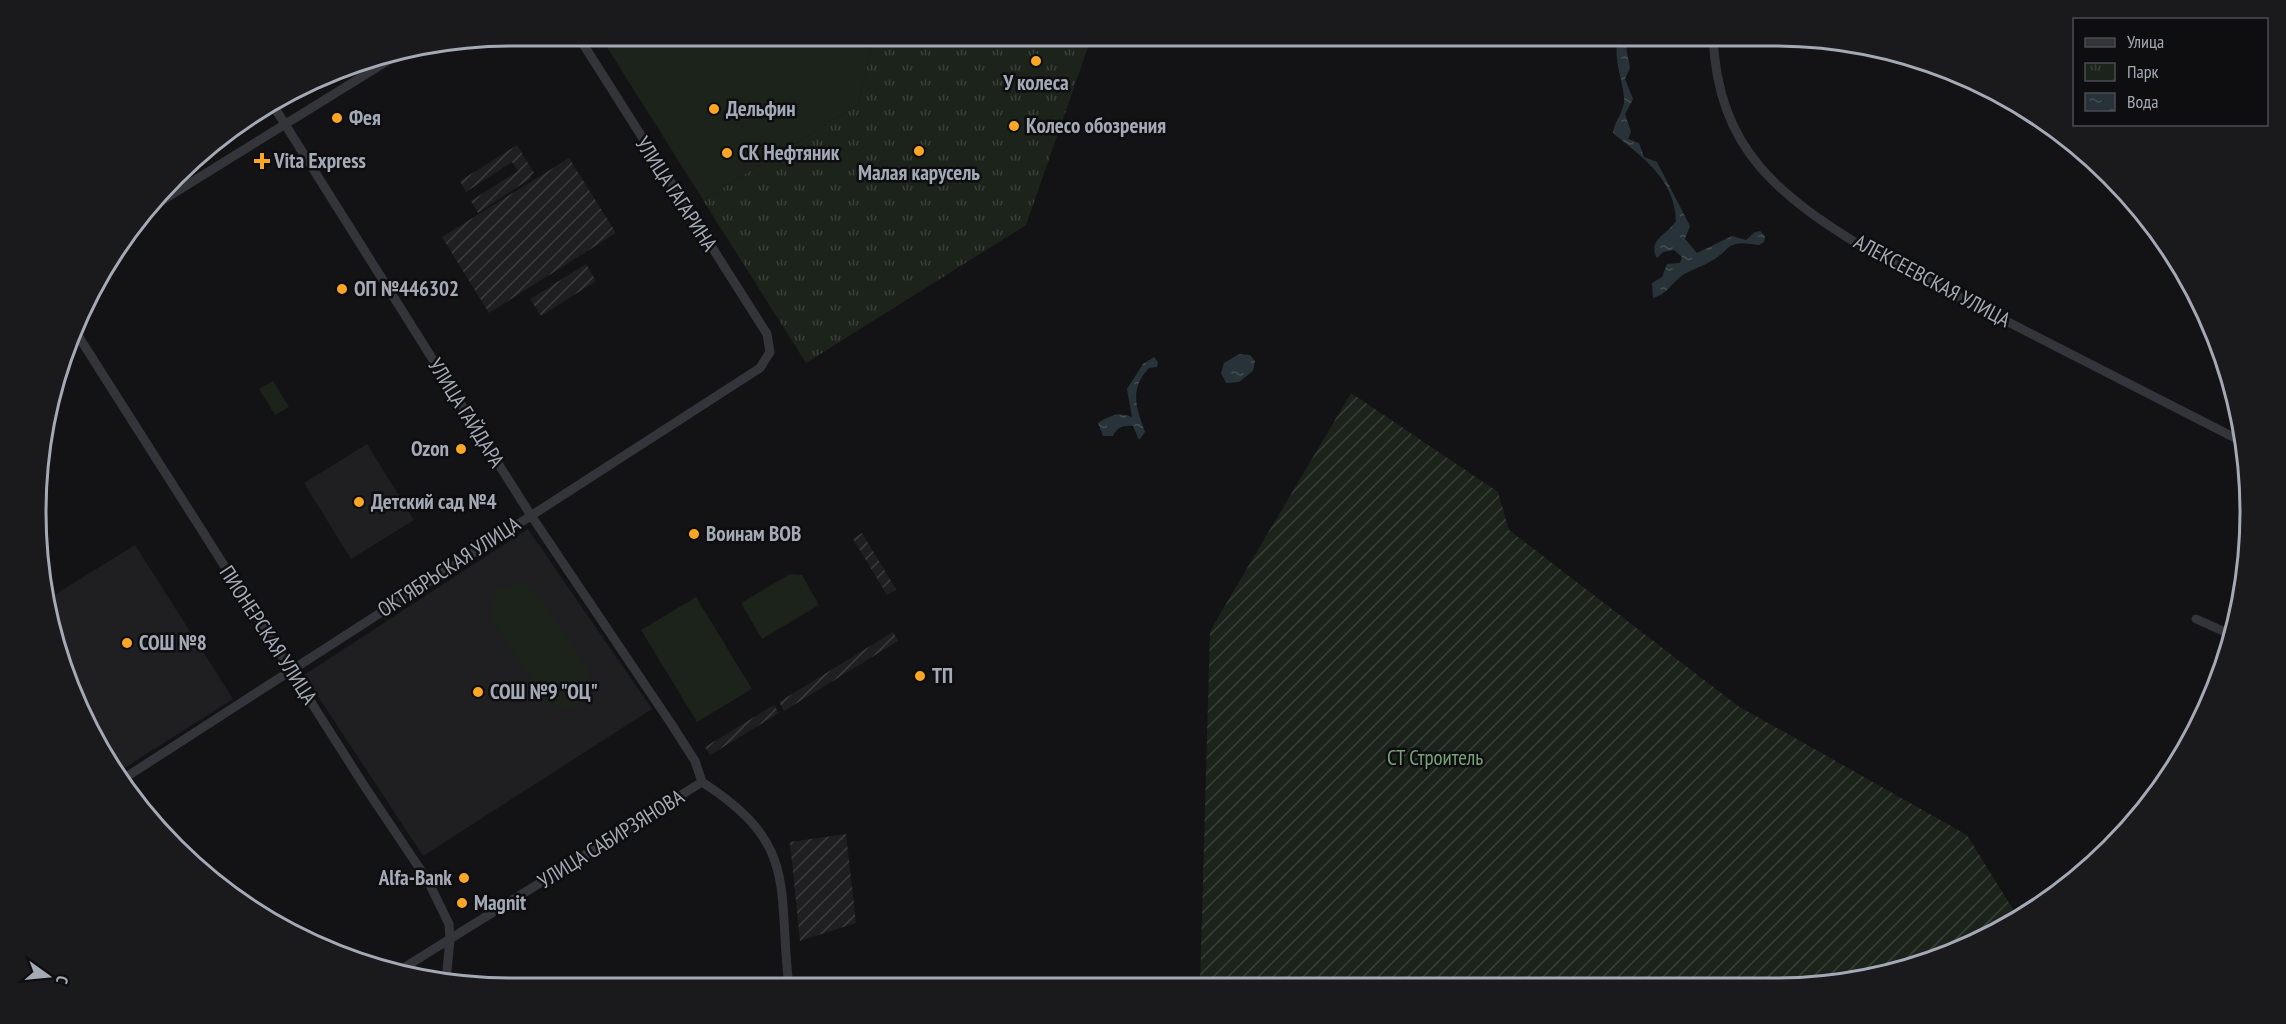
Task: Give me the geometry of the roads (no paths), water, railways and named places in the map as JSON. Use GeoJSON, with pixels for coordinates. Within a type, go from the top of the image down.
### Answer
{"type":"FeatureCollection","features":[{"type":"Feature","properties":{"kind":"street","name":"УЛИЦА ГАГАРИНА"},"geometry":{"type":"LineString","coordinates":[[584,46],[767,334],[770,352]]}},
{"type":"Feature","properties":{"kind":"street","name":"АЛЕКСЕЕВСКАЯ УЛИЦА"},"geometry":{"type":"LineString","coordinates":[[1713,46],[1724,105],[1740,142],[1766,173],[1814,214],[1871,252],[2234,437]]}},
{"type":"Feature","properties":{"kind":"street"},"geometry":{"type":"LineString","coordinates":[[172,195],[381,65]]}},
{"type":"Feature","properties":{"kind":"street","name":"УЛИЦА ГАЙДАРА"},"geometry":{"type":"LineString","coordinates":[[276,111],[530,514],[695,761],[702,782]]}},
{"type":"Feature","properties":{"kind":"street","name":"ПИОНЕРСКАЯ УЛИЦА"},"geometry":{"type":"LineString","coordinates":[[80,338],[290,669],[428,881],[448,924],[450,939]]}},
{"type":"Feature","properties":{"kind":"street","name":"ОКТЯБРЬСКАЯ УЛИЦА"},"geometry":{"type":"LineString","coordinates":[[128,775],[760,368],[770,352]]}},
{"type":"Feature","properties":{"kind":"street"},"geometry":{"type":"LineString","coordinates":[[2196,619],[2224,631]]}},
{"type":"Feature","properties":{"kind":"street"},"geometry":{"type":"LineString","coordinates":[[702,782],[729,799],[755,824],[775,857],[782,883],[788,978]]}},
{"type":"Feature","properties":{"kind":"street","name":"УЛИЦА САБИРЗЯНОВА"},"geometry":{"type":"LineString","coordinates":[[407,966],[702,782]]}},
{"type":"Feature","properties":{"kind":"street"},"geometry":{"type":"LineString","coordinates":[[447,973],[450,939]]}},
{"type":"Feature","properties":{"kind":"water"},"geometry":{"type":"Polygon","coordinates":[[[1617,46],[1627,46],[1630,68],[1625,79],[1633,99],[1625,114],[1631,132],[1628,139],[1639,143],[1644,157],[1657,162],[1690,226],[1685,239],[1697,253],[1732,236],[1746,240],[1755,232],[1760,231],[1765,236],[1764,242],[1759,245],[1741,243],[1731,246],[1715,259],[1684,275],[1665,292],[1653,298],[1652,283],[1662,277],[1667,264],[1680,263],[1682,257],[1674,250],[1663,252],[1657,258],[1654,247],[1656,242],[1676,221],[1670,193],[1655,170],[1613,133],[1624,102],[1617,46]]]}},
{"type":"Feature","properties":{"kind":"water"},"geometry":{"type":"Polygon","coordinates":[[[1239,354],[1250,355],[1255,361],[1253,371],[1239,382],[1226,383],[1221,373],[1224,363],[1239,354]]]}},
{"type":"Feature","properties":{"kind":"water"},"geometry":{"type":"Polygon","coordinates":[[[1154,357],[1158,362],[1157,367],[1149,368],[1143,376],[1136,398],[1145,432],[1139,440],[1133,426],[1126,426],[1118,429],[1113,436],[1103,436],[1098,423],[1115,415],[1132,417],[1127,389],[1143,364],[1154,357]]]}},
{"type":"Feature","properties":{"kind":"place","name":"У колеса"},"geometry":{"type":"Point","coordinates":[1036,61]}},
{"type":"Feature","properties":{"kind":"place","name":"Дельфин"},"geometry":{"type":"Point","coordinates":[714,109]}},
{"type":"Feature","properties":{"kind":"place","name":"Фея"},"geometry":{"type":"Point","coordinates":[337,118]}},
{"type":"Feature","properties":{"kind":"place","name":"Колесо обозрения"},"geometry":{"type":"Point","coordinates":[1014,126]}},
{"type":"Feature","properties":{"kind":"place","name":"Малая карусель"},"geometry":{"type":"Point","coordinates":[919,151]}},
{"type":"Feature","properties":{"kind":"place","name":"СК Нефтяник"},"geometry":{"type":"Point","coordinates":[727,153]}},
{"type":"Feature","properties":{"kind":"place","name":"Vita Express"},"geometry":{"type":"Point","coordinates":[262,161]}},
{"type":"Feature","properties":{"kind":"place","name":"ОП №446302"},"geometry":{"type":"Point","coordinates":[342,289]}},
{"type":"Feature","properties":{"kind":"place","name":"Ozon"},"geometry":{"type":"Point","coordinates":[461,449]}},
{"type":"Feature","properties":{"kind":"place","name":"Детский сад №4"},"geometry":{"type":"Point","coordinates":[359,502]}},
{"type":"Feature","properties":{"kind":"place","name":"Воинам ВОВ"},"geometry":{"type":"Point","coordinates":[694,534]}},
{"type":"Feature","properties":{"kind":"place","name":"СОШ №8"},"geometry":{"type":"Point","coordinates":[127,643]}},
{"type":"Feature","properties":{"kind":"place","name":"ТП"},"geometry":{"type":"Point","coordinates":[920,676]}},
{"type":"Feature","properties":{"kind":"place","name":"СОШ №9 \"ОЦ\""},"geometry":{"type":"Point","coordinates":[478,692]}},
{"type":"Feature","properties":{"kind":"place","name":"Alfa-Bank"},"geometry":{"type":"Point","coordinates":[464,878]}},
{"type":"Feature","properties":{"kind":"place","name":"Magnit"},"geometry":{"type":"Point","coordinates":[462,903]}},
{"type":"Feature","properties":{"kind":"park label","name":"СТ Строитель"},"geometry":{"type":"Point","coordinates":[1435,758]}}]}
